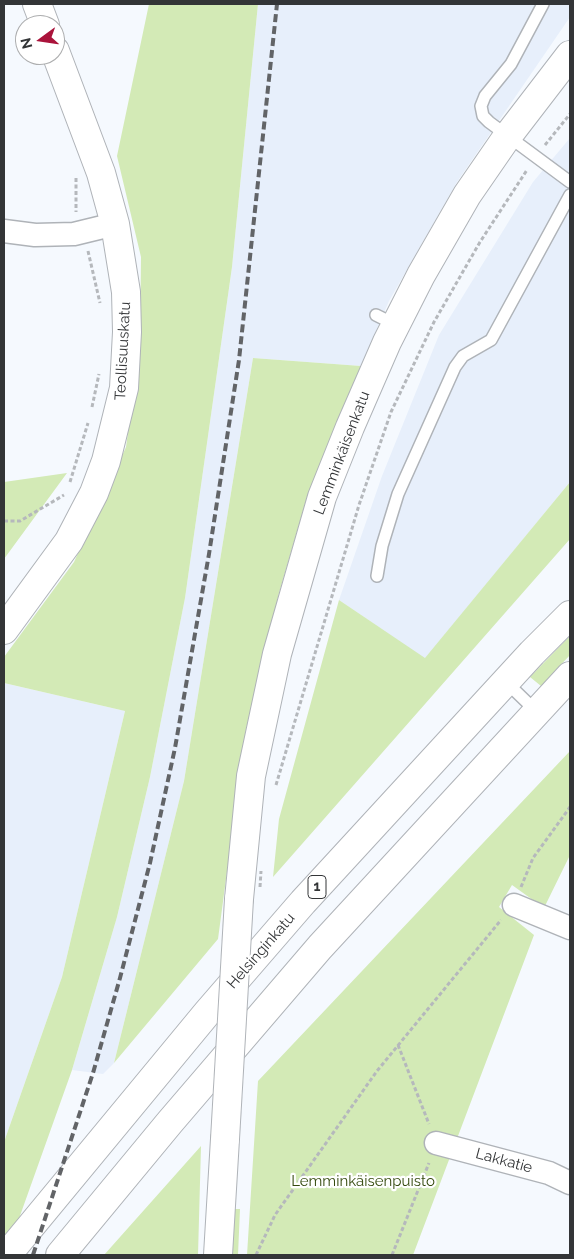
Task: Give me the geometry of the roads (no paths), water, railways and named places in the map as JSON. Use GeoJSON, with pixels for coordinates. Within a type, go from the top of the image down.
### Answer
{"type":"FeatureCollection","features":[{"type":"Feature","properties":{"kind":"main road","name":"Lemminkäisenkatu"},"geometry":{"type":"LineString","coordinates":[[218,1255],[239,899],[251,776],[277,654],[322,497],[350,427],[386,320],[466,195],[507,137],[570,56]]}},
{"type":"Feature","properties":{"kind":"main road","name":"Teollisuuskatu"},"geometry":{"type":"LineString","coordinates":[[4,630],[69,541],[94,493],[113,436],[124,388],[127,332],[126,292],[116,224],[101,173],[60,65]]}},
{"type":"Feature","properties":{"kind":"main road"},"geometry":{"type":"LineString","coordinates":[[532,653],[570,600]]}},
{"type":"Feature","properties":{"kind":"main road","name":"Helsinginkatu"},"geometry":{"type":"LineString","coordinates":[[7,1255],[109,1129],[264,946],[532,653],[570,615]]}},
{"type":"Feature","properties":{"kind":"main road"},"geometry":{"type":"LineString","coordinates":[[60,1255],[170,1122],[320,947],[570,676]]}},
{"type":"Feature","properties":{"kind":"street"},"geometry":{"type":"LineString","coordinates":[[4,231],[35,235],[74,234],[116,224]]}},
{"type":"Feature","properties":{"kind":"street"},"geometry":{"type":"LineString","coordinates":[[514,905],[570,928]]}},
{"type":"Feature","properties":{"kind":"street","name":"Lakkatie"},"geometry":{"type":"LineString","coordinates":[[436,1143],[549,1173],[570,1183]]}},
{"type":"Feature","properties":{"kind":"lane"},"geometry":{"type":"LineString","coordinates":[[543,4],[511,64],[486,96],[481,106],[483,116],[507,137],[570,182]]}},
{"type":"Feature","properties":{"kind":"lane"},"geometry":{"type":"LineString","coordinates":[[377,576],[382,546],[398,494],[455,366],[463,356],[491,340],[570,195]]}},
{"type":"Feature","properties":{"kind":"lane"},"geometry":{"type":"LineString","coordinates":[[506,682],[537,712]]}},
{"type":"Feature","properties":{"kind":"railway"},"geometry":{"type":"LineString","coordinates":[[33,1255],[93,1073],[120,978],[150,863],[175,748],[209,554],[239,360],[277,4]]}},
{"type":"Feature","properties":{"kind":"park label","name":"Lemminkäisenpuisto"},"geometry":{"type":"Point","coordinates":[363,1181]}}]}
